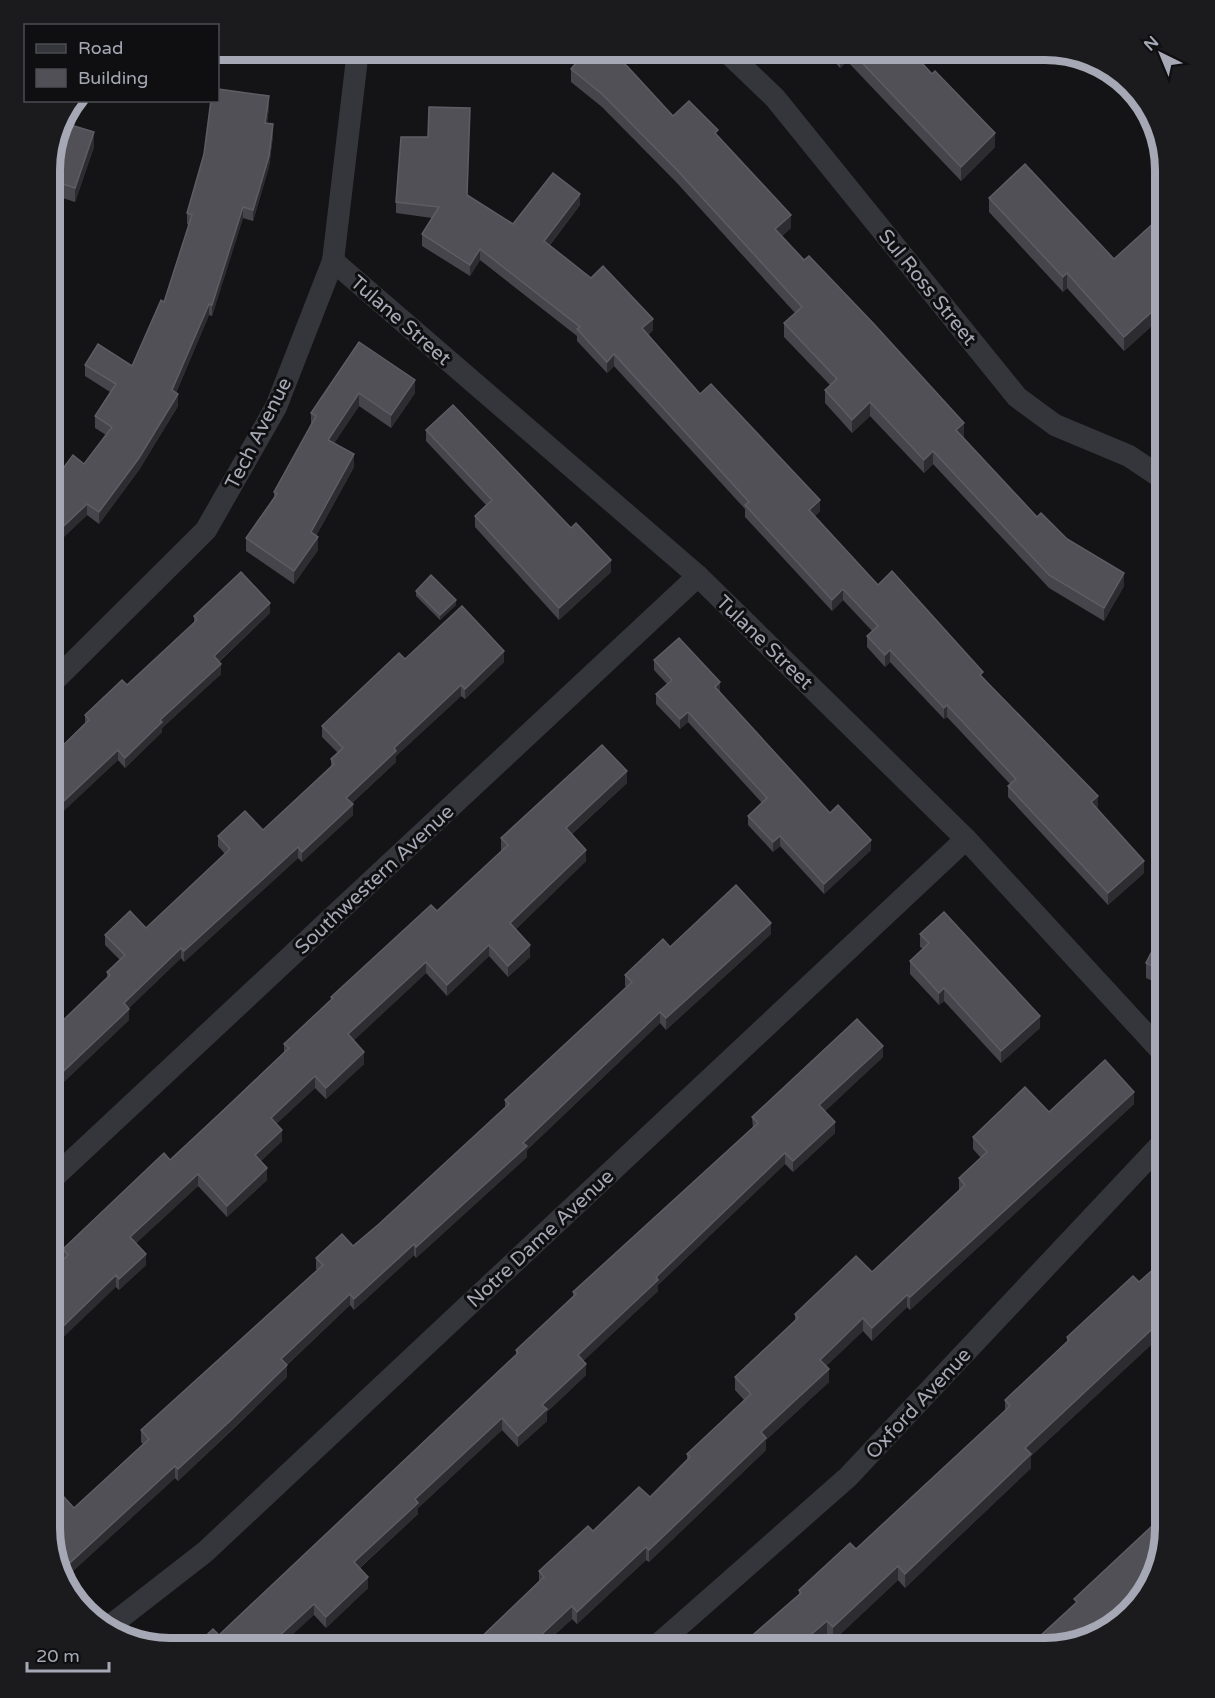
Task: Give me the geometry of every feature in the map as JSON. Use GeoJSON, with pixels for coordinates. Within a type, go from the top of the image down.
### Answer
{"type":"FeatureCollection","features":[{"type":"Feature","properties":{"kind":"street","name":"Tech Avenue"},"geometry":{"type":"LineString","coordinates":[[60,675],[206,530],[276,406],[333,261],[357,60]]}},
{"type":"Feature","properties":{"kind":"street","name":"Sul Ross Street"},"geometry":{"type":"LineString","coordinates":[[735,60],[775,98],[1017,397],[1055,424],[1129,456],[1155,473]]}},
{"type":"Feature","properties":{"kind":"street","name":"Tulane Street"},"geometry":{"type":"LineString","coordinates":[[333,261],[698,576],[966,839],[1155,1043]]}},
{"type":"Feature","properties":{"kind":"street","name":"Southwestern Avenue"},"geometry":{"type":"LineString","coordinates":[[60,1172],[698,576]]}},
{"type":"Feature","properties":{"kind":"street","name":"Notre Dame Avenue"},"geometry":{"type":"LineString","coordinates":[[114,1623],[205,1552],[966,839]]}},
{"type":"Feature","properties":{"kind":"street","name":"Oxford Avenue"},"geometry":{"type":"LineString","coordinates":[[665,1638],[848,1477],[1155,1152]]}},
{"type":"Feature","properties":{"kind":"building"},"geometry":{"type":"Polygon","coordinates":[[[579,60],[620,60],[673,116],[689,101],[718,130],[715,133],[791,215],[775,229],[804,260],[809,256],[964,423],[956,430],[1037,517],[1041,513],[1067,539],[1124,573],[1104,608],[1049,575],[933,451],[924,460],[870,402],[852,420],[825,390],[837,379],[784,323],[802,307],[677,170],[602,94],[571,69],[579,60]]]}},
{"type":"Feature","properties":{"kind":"building"},"geometry":{"type":"Polygon","coordinates":[[[859,60],[919,60],[932,74],[935,71],[995,133],[961,167],[859,60]]]}},
{"type":"Feature","properties":{"kind":"building"},"geometry":{"type":"Polygon","coordinates":[[[219,89],[269,96],[265,123],[273,124],[269,156],[253,210],[243,207],[212,305],[209,304],[172,390],[178,394],[139,458],[99,512],[87,504],[60,530],[60,473],[73,455],[84,464],[112,427],[95,416],[116,384],[85,365],[98,344],[132,366],[161,300],[164,302],[192,215],[187,213],[204,154],[211,102],[219,102],[219,89]]]}},
{"type":"Feature","properties":{"kind":"building"},"geometry":{"type":"Polygon","coordinates":[[[429,107],[470,108],[467,195],[513,224],[553,173],[580,194],[544,241],[591,278],[603,266],[653,319],[642,328],[700,394],[711,384],[820,500],[809,510],[878,585],[892,571],[983,672],[980,675],[1098,796],[1091,802],[1144,861],[1108,893],[1008,786],[1016,779],[947,705],[944,708],[890,650],[885,655],[867,636],[878,626],[843,589],[832,600],[745,505],[749,502],[614,354],[607,362],[577,329],[580,327],[480,249],[470,265],[422,234],[439,207],[396,202],[401,137],[428,137],[429,107]]]}},
{"type":"Feature","properties":{"kind":"building"},"geometry":{"type":"Polygon","coordinates":[[[70,125],[94,132],[75,188],[60,183],[61,155],[70,125]]]}},
{"type":"Feature","properties":{"kind":"building"},"geometry":{"type":"Polygon","coordinates":[[[1025,164],[1114,259],[1155,222],[1155,309],[1124,337],[1067,273],[1063,277],[989,198],[1025,164]]]}},
{"type":"Feature","properties":{"kind":"building"},"geometry":{"type":"Polygon","coordinates":[[[359,342],[415,380],[391,415],[359,393],[328,440],[354,454],[311,532],[318,537],[294,571],[246,538],[277,494],[274,492],[316,416],[311,413],[359,342]]]}},
{"type":"Feature","properties":{"kind":"building"},"geometry":{"type":"Polygon","coordinates":[[[453,405],[571,528],[576,523],[611,560],[559,608],[475,516],[492,500],[426,430],[453,405]]]}},
{"type":"Feature","properties":{"kind":"building"},"geometry":{"type":"Polygon","coordinates":[[[241,572],[270,603],[214,656],[221,664],[160,720],[162,722],[125,758],[118,750],[60,805],[60,748],[89,720],[85,715],[122,680],[127,685],[197,620],[194,616],[241,572]]]}},
{"type":"Feature","properties":{"kind":"building"},"geometry":{"type":"Polygon","coordinates":[[[431,575],[456,600],[440,615],[416,591],[431,575]]]}},
{"type":"Feature","properties":{"kind":"building"},"geometry":{"type":"Polygon","coordinates":[[[462,606],[504,651],[465,689],[461,685],[394,748],[396,751],[346,798],[353,804],[302,852],[298,847],[184,951],[181,948],[124,1003],[129,1009],[60,1075],[60,1023],[110,975],[107,972],[125,955],[105,935],[130,911],[146,928],[230,849],[218,836],[245,811],[263,830],[334,764],[331,759],[343,748],[322,726],[399,653],[405,659],[462,606]]]}},
{"type":"Feature","properties":{"kind":"building"},"geometry":{"type":"Polygon","coordinates":[[[679,638],[720,682],[715,687],[830,813],[838,805],[871,840],[824,884],[780,836],[773,842],[748,816],[767,798],[688,712],[680,719],[656,694],[672,680],[654,660],[679,638]]]}},
{"type":"Feature","properties":{"kind":"building"},"geometry":{"type":"Polygon","coordinates":[[[602,745],[627,771],[566,828],[586,850],[510,923],[530,945],[508,966],[489,945],[447,985],[426,962],[348,1034],[364,1052],[326,1088],[315,1076],[271,1118],[282,1130],[255,1155],[267,1168],[227,1206],[198,1174],[130,1237],[146,1254],[119,1279],[116,1275],[60,1329],[60,1263],[68,1255],[63,1249],[164,1153],[170,1160],[228,1106],[289,1048],[284,1044],[333,998],[331,997],[431,905],[437,911],[508,845],[501,838],[602,745]]]}},
{"type":"Feature","properties":{"kind":"building"},"geometry":{"type":"Polygon","coordinates":[[[736,885],[771,923],[666,1018],[660,1012],[523,1143],[527,1146],[416,1247],[414,1244],[354,1299],[350,1294],[281,1359],[287,1365],[230,1421],[178,1469],[175,1466],[67,1566],[61,1543],[60,1493],[74,1508],[149,1439],[141,1430],[323,1265],[316,1258],[342,1234],[353,1246],[379,1224],[509,1104],[505,1100],[632,982],[625,975],[663,939],[670,947],[736,885]]]}},
{"type":"Feature","properties":{"kind":"building"},"geometry":{"type":"Polygon","coordinates":[[[944,912],[1040,1016],[1001,1051],[944,988],[939,993],[910,961],[929,943],[920,934],[944,912]]]}},
{"type":"Feature","properties":{"kind":"building"},"geometry":{"type":"Polygon","coordinates":[[[1155,945],[1155,968],[1146,963],[1155,945]]]}},
{"type":"Feature","properties":{"kind":"building"},"geometry":{"type":"Polygon","coordinates":[[[857,1019],[883,1046],[819,1105],[835,1122],[793,1161],[785,1153],[656,1277],[658,1280],[578,1355],[586,1364],[542,1405],[547,1409],[518,1436],[502,1418],[415,1499],[418,1503],[354,1562],[368,1577],[326,1617],[314,1604],[277,1638],[204,1638],[213,1629],[219,1635],[518,1353],[516,1350],[576,1294],[573,1292],[758,1123],[752,1117],[857,1019]]]}},
{"type":"Feature","properties":{"kind":"building"},"geometry":{"type":"Polygon","coordinates":[[[1105,1060],[1134,1092],[910,1297],[907,1295],[872,1328],[863,1318],[820,1360],[829,1369],[761,1432],[766,1438],[649,1550],[646,1547],[577,1612],[572,1606],[538,1638],[480,1638],[544,1577],[539,1571],[588,1526],[593,1531],[639,1487],[650,1497],[690,1457],[687,1454],[751,1394],[735,1377],[798,1318],[795,1314],[856,1256],[872,1272],[965,1185],[959,1178],[987,1152],[973,1137],[1025,1087],[1049,1112],[1105,1060]]]}},
{"type":"Feature","properties":{"kind":"building"},"geometry":{"type":"Polygon","coordinates":[[[1155,1268],[1155,1326],[1025,1448],[1031,1454],[905,1574],[898,1566],[833,1627],[827,1621],[807,1638],[749,1638],[801,1593],[799,1590],[850,1543],[856,1549],[1010,1406],[1005,1400],[1069,1340],[1067,1337],[1133,1276],[1139,1282],[1155,1268]]]}},
{"type":"Feature","properties":{"kind":"building"},"geometry":{"type":"Polygon","coordinates":[[[1155,1523],[1154,1543],[1147,1570],[1123,1606],[1087,1630],[1060,1637],[1038,1638],[1077,1602],[1074,1599],[1155,1523]]]}}]}
